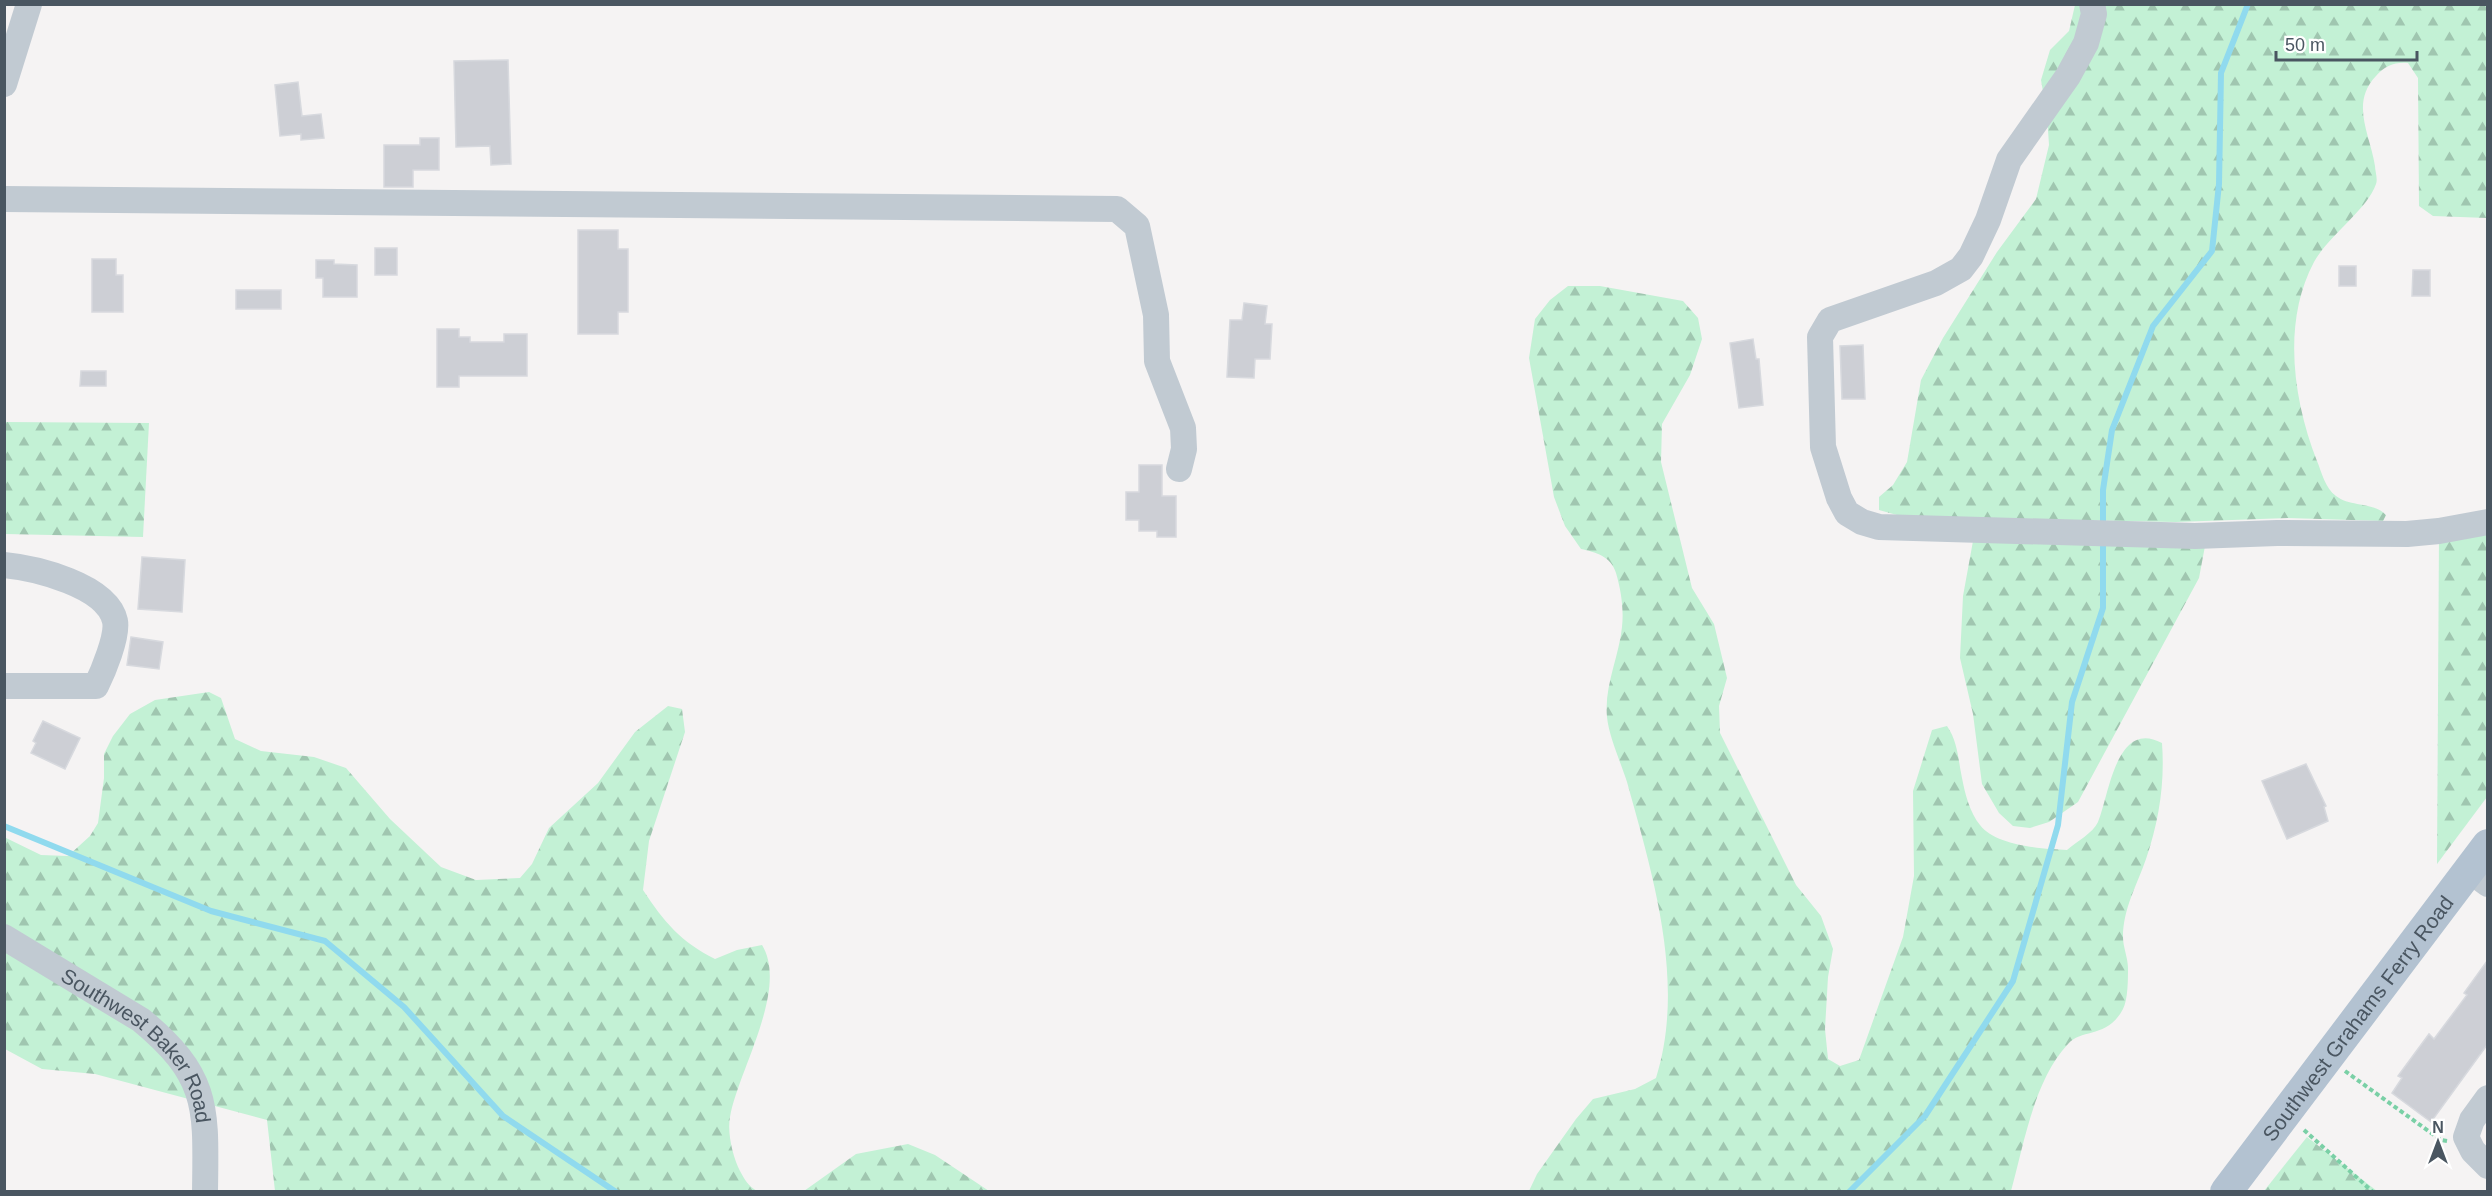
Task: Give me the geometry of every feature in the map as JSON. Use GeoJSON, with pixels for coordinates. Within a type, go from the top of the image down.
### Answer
{"type":"FeatureCollection","features":[{"type":"Feature","properties":{"kind":"main road","name":"Southwest Grahams Ferry Road"},"geometry":{"type":"LineString","coordinates":[[2226,1191],[2327,1058],[2478,877],[2487,845]]}},
{"type":"Feature","properties":{"kind":"street"},"geometry":{"type":"LineString","coordinates":[[4,84],[29,4]]}},
{"type":"Feature","properties":{"kind":"street"},"geometry":{"type":"LineString","coordinates":[[2092,4],[2094,14],[2086,43],[2068,76],[2009,160],[1988,220],[1971,256],[1961,269],[1936,283],[1830,320],[1820,337],[1823,447],[1839,498],[1847,513],[1862,522],[1878,526],[2195,536],[2277,532],[2407,534],[2487,522]]}},
{"type":"Feature","properties":{"kind":"street"},"geometry":{"type":"LineString","coordinates":[[4,199],[1117,209],[1137,226],[1156,315],[1157,361],[1183,428],[1184,449],[1179,469]]}},
{"type":"Feature","properties":{"kind":"street"},"geometry":{"type":"LineString","coordinates":[[4,565],[26,567],[71,581],[104,602],[115,621],[108,663],[96,686],[4,686]]}},
{"type":"Feature","properties":{"kind":"street","name":"Southwest Baker Road"},"geometry":{"type":"LineString","coordinates":[[4,937],[141,1020],[159,1035],[180,1058],[194,1077],[202,1106],[206,1191]]}},
{"type":"Feature","properties":{"kind":"street"},"geometry":{"type":"LineString","coordinates":[[2487,1098],[2468,1128],[2468,1143],[2487,1166]]}},
{"type":"Feature","properties":{"kind":"path"},"geometry":{"type":"LineString","coordinates":[[2327,1058],[2441,1140],[2468,1143]]}},
{"type":"Feature","properties":{"kind":"path"},"geometry":{"type":"LineString","coordinates":[[2285,1113],[2373,1191]]}},
{"type":"Feature","properties":{"kind":"green space"},"geometry":{"type":"Polygon","coordinates":[[[2075,5],[2487,5],[2487,218],[2433,216],[2419,206],[2418,78],[2408,63],[2390,65],[2376,76],[2368,86],[2364,97],[2364,119],[2375,166],[2376,184],[2365,203],[2314,262],[2304,285],[2298,310],[2294,361],[2297,387],[2302,413],[2322,475],[2329,489],[2336,496],[2348,502],[2381,511],[2386,515],[2383,521],[2288,518],[2176,522],[1904,517],[1879,510],[1879,497],[1893,485],[1907,462],[1921,380],[1943,338],[1997,252],[2036,199],[2049,145],[2041,80],[2050,50],[2069,31],[2075,5]]]}},
{"type":"Feature","properties":{"kind":"green space"},"geometry":{"type":"Polygon","coordinates":[[[1568,286],[1600,286],[1683,301],[1698,318],[1702,339],[1690,375],[1662,424],[1661,462],[1692,588],[1714,624],[1727,678],[1719,706],[1720,733],[1796,885],[1821,916],[1833,949],[1828,977],[1825,1029],[1828,1059],[1840,1066],[1859,1060],[1903,937],[1914,876],[1913,791],[1932,730],[1947,726],[1951,732],[1956,744],[1968,803],[1976,820],[1987,832],[1997,838],[2020,845],[2067,850],[2096,826],[2111,779],[2124,750],[2134,741],[2146,738],[2162,743],[2163,773],[2158,816],[2146,859],[2128,907],[2124,927],[2123,941],[2128,968],[2125,1005],[2110,1025],[2074,1039],[2056,1059],[2038,1094],[2011,1191],[1529,1191],[1537,1174],[1593,1099],[1635,1089],[1656,1078],[1664,1042],[1668,1004],[1667,967],[1656,892],[1607,717],[1608,694],[1622,627],[1619,586],[1614,567],[1610,562],[1597,553],[1581,549],[1565,526],[1554,497],[1529,358],[1535,319],[1550,300],[1568,286]]]}},
{"type":"Feature","properties":{"kind":"green space"},"geometry":{"type":"Polygon","coordinates":[[[5,422],[149,423],[143,537],[5,534],[5,422]]]}},
{"type":"Feature","properties":{"kind":"green space"},"geometry":{"type":"Polygon","coordinates":[[[2487,534],[2487,797],[2437,864],[2439,535],[2487,534]]]}},
{"type":"Feature","properties":{"kind":"green space"},"geometry":{"type":"Polygon","coordinates":[[[1973,541],[2205,546],[2199,578],[2078,802],[2049,822],[2030,828],[2013,826],[1999,813],[1982,784],[1973,714],[1960,658],[1963,596],[1973,541]]]}},
{"type":"Feature","properties":{"kind":"green space"},"geometry":{"type":"Polygon","coordinates":[[[209,692],[221,698],[235,739],[261,751],[314,757],[346,768],[390,819],[441,867],[476,880],[520,878],[532,864],[549,828],[598,783],[635,732],[668,706],[682,709],[685,732],[649,841],[643,890],[658,912],[692,946],[715,959],[737,950],[762,945],[769,963],[770,984],[766,1007],[735,1098],[729,1123],[731,1145],[737,1165],[747,1182],[757,1191],[275,1191],[267,1120],[95,1074],[42,1069],[5,1049],[4,837],[41,855],[68,856],[90,836],[98,823],[104,778],[104,754],[113,736],[130,714],[155,700],[209,692]]]}},
{"type":"Feature","properties":{"kind":"green space"},"geometry":{"type":"Polygon","coordinates":[[[2307,1137],[2377,1191],[2264,1191],[2307,1137]]]}},
{"type":"Feature","properties":{"kind":"green space"},"geometry":{"type":"Polygon","coordinates":[[[908,1144],[935,1155],[989,1191],[804,1191],[856,1154],[908,1144]]]}},
{"type":"Feature","properties":{"kind":"building"},"geometry":{"type":"Polygon","coordinates":[[[508,60],[511,164],[491,165],[490,146],[456,147],[454,61],[508,60]]]}},
{"type":"Feature","properties":{"kind":"building"},"geometry":{"type":"Polygon","coordinates":[[[298,82],[302,116],[321,114],[324,138],[301,140],[301,134],[280,136],[275,85],[298,82]]]}},
{"type":"Feature","properties":{"kind":"building"},"geometry":{"type":"Polygon","coordinates":[[[420,138],[439,138],[439,170],[413,170],[413,187],[384,187],[384,145],[420,145],[420,138]]]}},
{"type":"Feature","properties":{"kind":"building"},"geometry":{"type":"Polygon","coordinates":[[[578,230],[618,230],[618,249],[628,249],[628,312],[618,312],[618,334],[578,334],[578,230]]]}},
{"type":"Feature","properties":{"kind":"building"},"geometry":{"type":"Polygon","coordinates":[[[375,248],[397,248],[397,275],[375,275],[375,248]]]}},
{"type":"Feature","properties":{"kind":"building"},"geometry":{"type":"Polygon","coordinates":[[[92,259],[116,259],[116,275],[123,275],[123,312],[92,312],[92,259]]]}},
{"type":"Feature","properties":{"kind":"building"},"geometry":{"type":"Polygon","coordinates":[[[316,260],[334,260],[334,264],[357,265],[357,297],[323,297],[323,278],[316,278],[316,260]]]}},
{"type":"Feature","properties":{"kind":"building"},"geometry":{"type":"Polygon","coordinates":[[[2339,266],[2356,266],[2356,286],[2339,286],[2339,266]]]}},
{"type":"Feature","properties":{"kind":"building"},"geometry":{"type":"Polygon","coordinates":[[[2413,270],[2430,270],[2430,296],[2412,296],[2413,270]]]}},
{"type":"Feature","properties":{"kind":"building"},"geometry":{"type":"Polygon","coordinates":[[[236,290],[281,290],[281,309],[236,309],[236,290]]]}},
{"type":"Feature","properties":{"kind":"building"},"geometry":{"type":"Polygon","coordinates":[[[1244,303],[1267,306],[1265,324],[1272,324],[1270,359],[1255,359],[1254,378],[1227,377],[1230,320],[1242,320],[1244,303]]]}},
{"type":"Feature","properties":{"kind":"building"},"geometry":{"type":"Polygon","coordinates":[[[437,329],[459,329],[459,337],[470,337],[470,342],[504,342],[504,334],[527,334],[527,376],[459,376],[459,387],[437,387],[437,329]]]}},
{"type":"Feature","properties":{"kind":"building"},"geometry":{"type":"Polygon","coordinates":[[[1753,339],[1756,359],[1759,359],[1763,405],[1739,408],[1730,343],[1753,339]]]}},
{"type":"Feature","properties":{"kind":"building"},"geometry":{"type":"Polygon","coordinates":[[[1863,345],[1865,399],[1842,399],[1840,346],[1863,345]]]}},
{"type":"Feature","properties":{"kind":"building"},"geometry":{"type":"Polygon","coordinates":[[[81,371],[106,371],[106,386],[80,386],[81,371]]]}},
{"type":"Feature","properties":{"kind":"building"},"geometry":{"type":"Polygon","coordinates":[[[1139,465],[1162,465],[1162,496],[1176,496],[1176,537],[1157,537],[1157,531],[1139,531],[1139,520],[1126,520],[1126,492],[1139,492],[1139,465]]]}},
{"type":"Feature","properties":{"kind":"building"},"geometry":{"type":"Polygon","coordinates":[[[142,557],[185,560],[182,612],[138,609],[142,557]]]}},
{"type":"Feature","properties":{"kind":"building"},"geometry":{"type":"Polygon","coordinates":[[[131,637],[163,642],[159,669],[127,665],[131,637]]]}},
{"type":"Feature","properties":{"kind":"building"},"geometry":{"type":"Polygon","coordinates":[[[43,721],[80,738],[65,769],[31,753],[36,743],[33,741],[43,721]]]}},
{"type":"Feature","properties":{"kind":"building"},"geometry":{"type":"Polygon","coordinates":[[[2306,764],[2326,806],[2324,807],[2328,821],[2287,839],[2262,781],[2306,764]]]}},
{"type":"Feature","properties":{"kind":"building"},"geometry":{"type":"Polygon","coordinates":[[[2487,961],[2487,1045],[2431,1122],[2392,1093],[2402,1078],[2398,1076],[2429,1034],[2434,1039],[2467,995],[2464,993],[2487,961]]]}},
{"type":"Feature","properties":{"kind":"waterway"},"geometry":{"type":"LineString","coordinates":[[2103,528],[2103,490],[2112,430],[2153,326],[2212,251],[2219,184],[2221,73],[2248,4]]}},
{"type":"Feature","properties":{"kind":"waterway"},"geometry":{"type":"LineString","coordinates":[[1849,1192],[1925,1116],[2013,981],[2058,825],[2072,702],[2103,608],[2103,538]]}},
{"type":"Feature","properties":{"kind":"waterway"},"geometry":{"type":"LineString","coordinates":[[4,826],[211,911],[325,941],[404,1007],[503,1116],[616,1192]]}}]}
